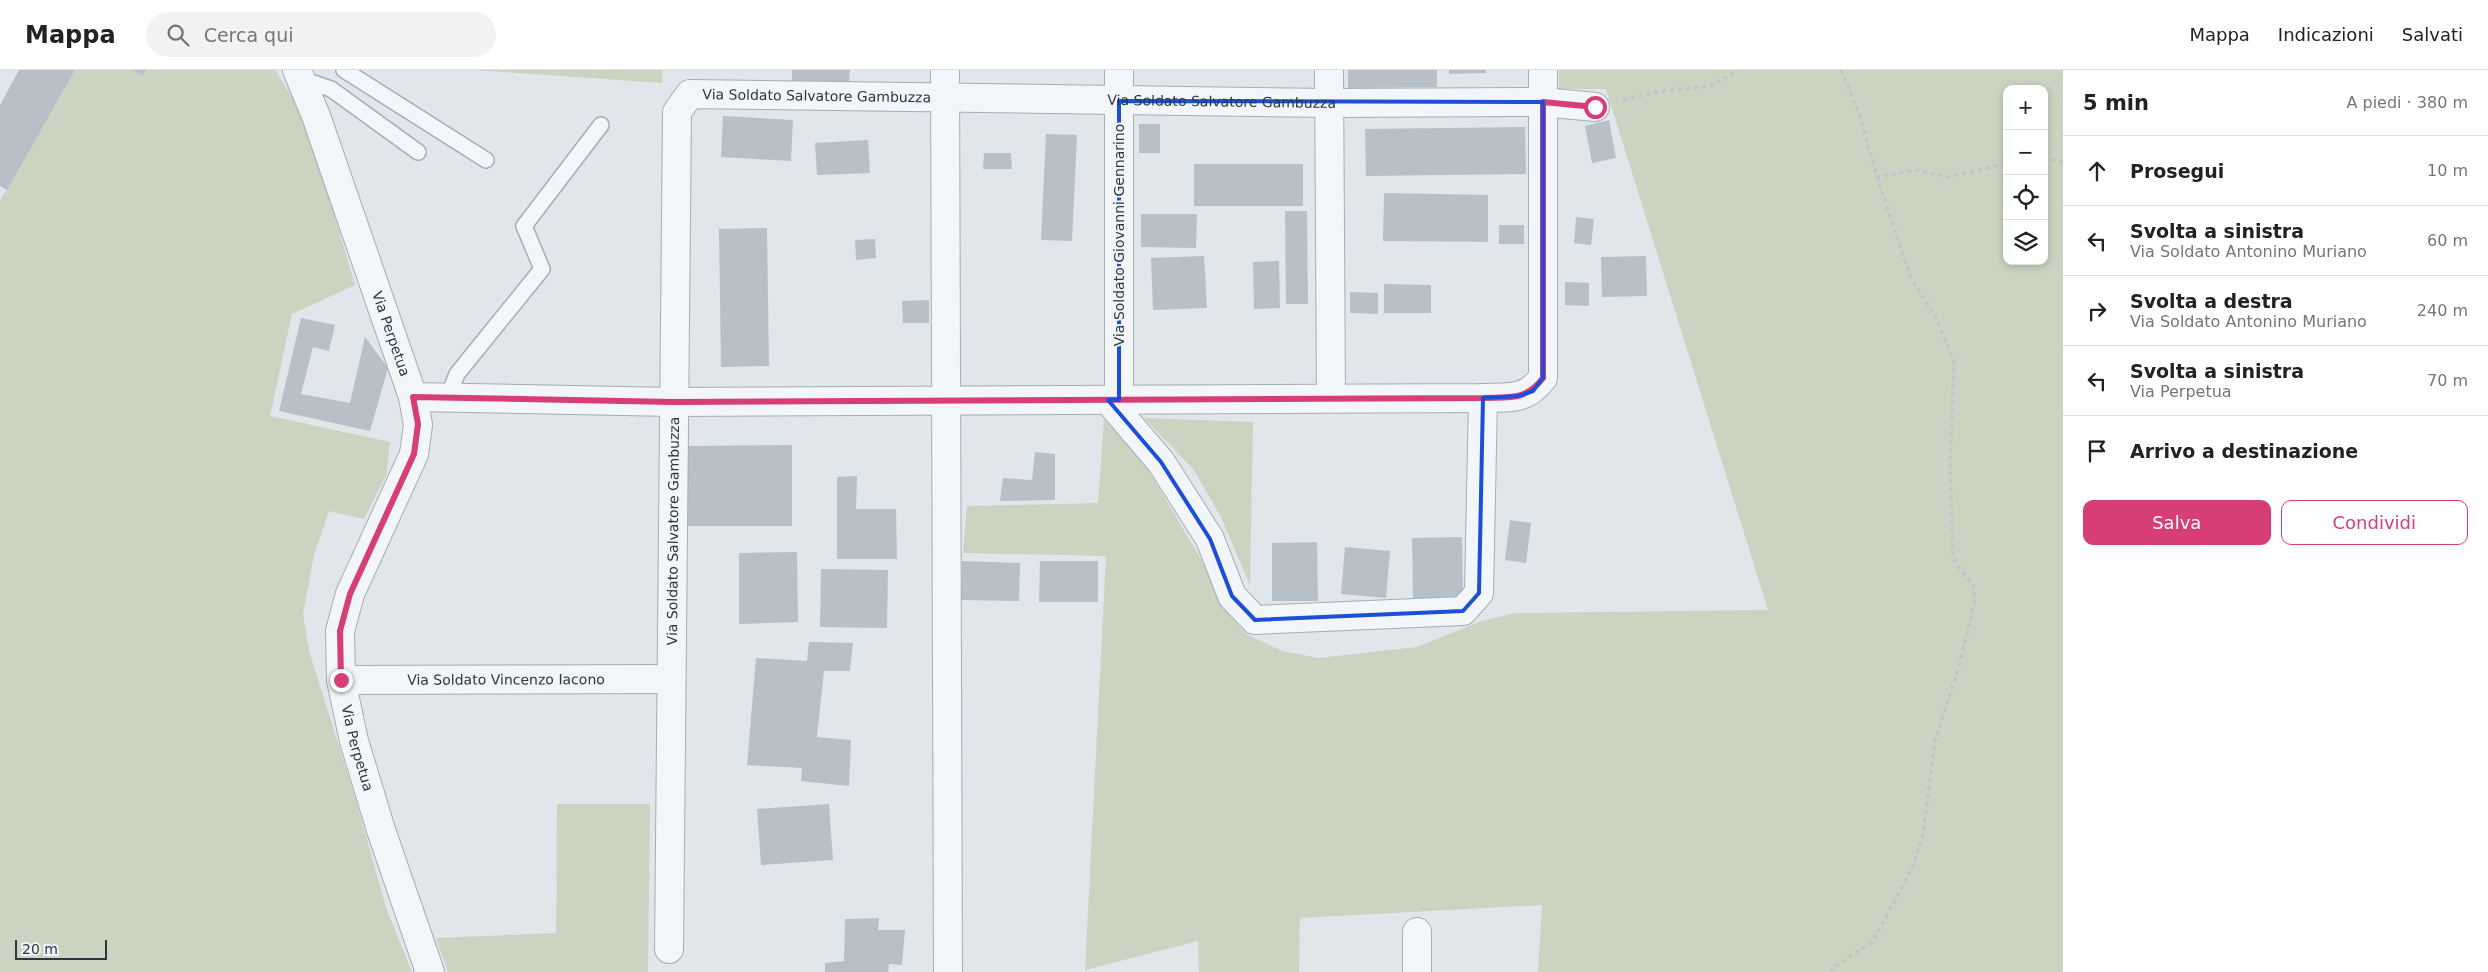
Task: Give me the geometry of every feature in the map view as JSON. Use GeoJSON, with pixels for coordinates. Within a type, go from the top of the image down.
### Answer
{"type":"FeatureCollection","features":[{"type":"Feature","properties":{"kind":"street"},"geometry":{"type":"LineString","coordinates":[[945,70],[948,972]]}},
{"type":"Feature","properties":{"kind":"street","name":"Via Soldato Giovanni Gennarino"},"geometry":{"type":"LineString","coordinates":[[1113,400],[1119,70]]}},
{"type":"Feature","properties":{"kind":"street"},"geometry":{"type":"LineString","coordinates":[[1328,70],[1331,398]]}},
{"type":"Feature","properties":{"kind":"street"},"geometry":{"type":"LineString","coordinates":[[413,397],[673,402],[946,402],[1483,398],[1519,396],[1533,391],[1543,378],[1543,70]]}},
{"type":"Feature","properties":{"kind":"street","name":"Via Perpetua"},"geometry":{"type":"LineString","coordinates":[[299,74],[413,397],[418,424],[414,454],[350,594],[340,631],[341,680],[354,741],[381,830],[430,972]]}},
{"type":"Feature","properties":{"kind":"street","name":"Via Soldato Salvatore Gambuzza"},"geometry":{"type":"LineString","coordinates":[[669,950],[670,678],[677,112],[690,94],[1329,103],[1543,102],[1595,107]]}},
{"type":"Feature","properties":{"kind":"street"},"geometry":{"type":"LineString","coordinates":[[1113,400],[1161,462],[1210,539],[1232,596],[1255,620],[1463,611],[1479,593],[1483,398]]}},
{"type":"Feature","properties":{"kind":"street","name":"Via Soldato Vincenzo Iacono"},"geometry":{"type":"LineString","coordinates":[[341,680],[670,678]]}},
{"type":"Feature","properties":{"kind":"street"},"geometry":{"type":"LineString","coordinates":[[1417,932],[1417,972]]}},
{"type":"Feature","properties":{"kind":"lane"},"geometry":{"type":"LineString","coordinates":[[344,70],[486,160]]}},
{"type":"Feature","properties":{"kind":"lane"},"geometry":{"type":"LineString","coordinates":[[299,74],[330,90],[418,152]]}},
{"type":"Feature","properties":{"kind":"lane"},"geometry":{"type":"LineString","coordinates":[[448,397],[457,374],[542,269],[524,226],[601,125]]}},
{"type":"Feature","properties":{"kind":"path"},"geometry":{"type":"LineString","coordinates":[[1595,107],[1661,91],[1710,86],[1739,70]]}},
{"type":"Feature","properties":{"kind":"path"},"geometry":{"type":"LineString","coordinates":[[1830,972],[1832,968],[1873,941],[1912,868],[1923,835],[1935,741],[1961,659],[1975,600],[1973,584],[1953,558],[1950,467],[1954,361],[1936,318],[1910,276],[1877,177],[1860,116],[1841,70]]}},
{"type":"Feature","properties":{"kind":"path"},"geometry":{"type":"LineString","coordinates":[[2048,159],[2063,162]]}},
{"type":"Feature","properties":{"kind":"path"},"geometry":{"type":"LineString","coordinates":[[1877,177],[1916,170],[1949,177],[2003,165]]}},
{"type":"Feature","properties":{"kind":"highlighted area"},"geometry":{"type":"Polygon","coordinates":[[[1119,101],[1543,102],[1543,378],[1533,391],[1519,396],[1483,398],[1479,593],[1463,611],[1255,620],[1232,596],[1210,539],[1161,462],[1108,400],[1119,400],[1119,101]]]}},
{"type":"Feature","properties":{"kind":"green space"},"geometry":{"type":"Polygon","coordinates":[[[75,70],[132,70],[143,76],[146,70],[275,70],[297,105],[324,180],[355,285],[292,314],[270,416],[390,442],[386,476],[364,519],[329,511],[314,555],[303,614],[309,651],[356,800],[386,908],[412,972],[0,972],[0,201],[75,70]]]}},
{"type":"Feature","properties":{"kind":"green space"},"geometry":{"type":"Polygon","coordinates":[[[474,70],[663,70],[662,83],[474,70]]]}},
{"type":"Feature","properties":{"kind":"green space"},"geometry":{"type":"Polygon","coordinates":[[[1559,70],[2063,70],[2063,972],[1538,972],[1542,905],[1300,918],[1299,972],[1199,972],[1198,941],[1085,970],[1106,556],[963,553],[967,506],[1098,503],[1104,419],[1143,461],[1208,571],[1224,609],[1246,634],[1282,651],[1319,658],[1417,647],[1482,621],[1516,613],[1768,610],[1606,89],[1559,89],[1559,70]]]}},
{"type":"Feature","properties":{"kind":"green space"},"geometry":{"type":"Polygon","coordinates":[[[1144,418],[1253,422],[1250,585],[1220,515],[1193,469],[1144,418]]]}},
{"type":"Feature","properties":{"kind":"green space"},"geometry":{"type":"Polygon","coordinates":[[[557,804],[650,804],[648,972],[448,972],[436,938],[556,933],[557,804]]]}},
{"type":"Feature","properties":{"kind":"building"},"geometry":{"type":"Polygon","coordinates":[[[19,70],[75,70],[7,190],[0,186],[0,105],[19,70]]]}},
{"type":"Feature","properties":{"kind":"building"},"geometry":{"type":"Polygon","coordinates":[[[132,70],[146,70],[143,76],[132,70]]]}},
{"type":"Feature","properties":{"kind":"building"},"geometry":{"type":"Polygon","coordinates":[[[792,70],[850,70],[849,84],[792,82],[792,70]]]}},
{"type":"Feature","properties":{"kind":"building"},"geometry":{"type":"Polygon","coordinates":[[[1348,70],[1437,70],[1437,87],[1348,88],[1348,70]]]}},
{"type":"Feature","properties":{"kind":"building"},"geometry":{"type":"Polygon","coordinates":[[[1449,70],[1486,70],[1486,73],[1449,74],[1449,70]]]}},
{"type":"Feature","properties":{"kind":"building"},"geometry":{"type":"Polygon","coordinates":[[[723,116],[793,120],[791,161],[721,157],[723,116]]]}},
{"type":"Feature","properties":{"kind":"building"},"geometry":{"type":"Polygon","coordinates":[[[1609,120],[1616,158],[1592,163],[1585,126],[1609,120]]]}},
{"type":"Feature","properties":{"kind":"building"},"geometry":{"type":"Polygon","coordinates":[[[1139,124],[1160,124],[1160,153],[1139,153],[1139,124]]]}},
{"type":"Feature","properties":{"kind":"building"},"geometry":{"type":"Polygon","coordinates":[[[1525,127],[1526,174],[1366,176],[1365,129],[1525,127]]]}},
{"type":"Feature","properties":{"kind":"building"},"geometry":{"type":"Polygon","coordinates":[[[1046,134],[1077,135],[1072,241],[1041,240],[1046,134]]]}},
{"type":"Feature","properties":{"kind":"building"},"geometry":{"type":"Polygon","coordinates":[[[868,140],[870,173],[817,175],[815,143],[868,140]]]}},
{"type":"Feature","properties":{"kind":"building"},"geometry":{"type":"Polygon","coordinates":[[[984,153],[1011,153],[1012,169],[983,169],[984,153]]]}},
{"type":"Feature","properties":{"kind":"building"},"geometry":{"type":"Polygon","coordinates":[[[1194,164],[1303,164],[1303,206],[1194,206],[1194,164]]]}},
{"type":"Feature","properties":{"kind":"building"},"geometry":{"type":"Polygon","coordinates":[[[1384,193],[1488,195],[1488,242],[1383,241],[1384,193]]]}},
{"type":"Feature","properties":{"kind":"building"},"geometry":{"type":"Polygon","coordinates":[[[1285,211],[1307,211],[1308,304],[1286,304],[1285,211]]]}},
{"type":"Feature","properties":{"kind":"building"},"geometry":{"type":"Polygon","coordinates":[[[1141,214],[1197,214],[1196,248],[1141,247],[1141,214]]]}},
{"type":"Feature","properties":{"kind":"building"},"geometry":{"type":"Polygon","coordinates":[[[1576,217],[1594,219],[1591,245],[1574,243],[1576,217]]]}},
{"type":"Feature","properties":{"kind":"building"},"geometry":{"type":"Polygon","coordinates":[[[1499,225],[1524,225],[1524,244],[1499,244],[1499,225]]]}},
{"type":"Feature","properties":{"kind":"building"},"geometry":{"type":"Polygon","coordinates":[[[767,228],[769,366],[721,367],[719,229],[767,228]]]}},
{"type":"Feature","properties":{"kind":"building"},"geometry":{"type":"Polygon","coordinates":[[[875,239],[876,258],[856,260],[855,240],[875,239]]]}},
{"type":"Feature","properties":{"kind":"building"},"geometry":{"type":"Polygon","coordinates":[[[1204,256],[1207,308],[1153,310],[1151,258],[1204,256]]]}},
{"type":"Feature","properties":{"kind":"building"},"geometry":{"type":"Polygon","coordinates":[[[1646,256],[1647,296],[1602,297],[1601,257],[1646,256]]]}},
{"type":"Feature","properties":{"kind":"building"},"geometry":{"type":"Polygon","coordinates":[[[1279,261],[1280,308],[1254,309],[1253,262],[1279,261]]]}},
{"type":"Feature","properties":{"kind":"building"},"geometry":{"type":"Polygon","coordinates":[[[1565,282],[1589,283],[1589,306],[1565,305],[1565,282]]]}},
{"type":"Feature","properties":{"kind":"building"},"geometry":{"type":"Polygon","coordinates":[[[1384,284],[1431,285],[1431,313],[1384,313],[1384,284]]]}},
{"type":"Feature","properties":{"kind":"building"},"geometry":{"type":"Polygon","coordinates":[[[1350,292],[1378,293],[1378,314],[1350,313],[1350,292]]]}},
{"type":"Feature","properties":{"kind":"building"},"geometry":{"type":"Polygon","coordinates":[[[929,300],[929,323],[903,323],[902,301],[929,300]]]}},
{"type":"Feature","properties":{"kind":"building"},"geometry":{"type":"Polygon","coordinates":[[[301,318],[335,325],[329,351],[313,347],[301,394],[350,403],[365,337],[388,368],[370,431],[279,411],[301,318]]]}},
{"type":"Feature","properties":{"kind":"building"},"geometry":{"type":"Polygon","coordinates":[[[792,445],[792,526],[688,526],[688,446],[792,445]]]}},
{"type":"Feature","properties":{"kind":"building"},"geometry":{"type":"Polygon","coordinates":[[[1035,452],[1055,454],[1055,500],[1000,501],[1003,478],[1032,480],[1035,452]]]}},
{"type":"Feature","properties":{"kind":"building"},"geometry":{"type":"Polygon","coordinates":[[[857,476],[856,509],[896,509],[897,559],[837,559],[837,477],[857,476]]]}},
{"type":"Feature","properties":{"kind":"building"},"geometry":{"type":"Polygon","coordinates":[[[1510,520],[1531,523],[1526,563],[1505,560],[1510,520]]]}},
{"type":"Feature","properties":{"kind":"building"},"geometry":{"type":"Polygon","coordinates":[[[1462,537],[1463,600],[1413,601],[1412,538],[1462,537]]]}},
{"type":"Feature","properties":{"kind":"building"},"geometry":{"type":"Polygon","coordinates":[[[1317,542],[1318,601],[1272,601],[1272,543],[1317,542]]]}},
{"type":"Feature","properties":{"kind":"building"},"geometry":{"type":"Polygon","coordinates":[[[1345,547],[1390,551],[1386,598],[1341,594],[1345,547]]]}},
{"type":"Feature","properties":{"kind":"building"},"geometry":{"type":"Polygon","coordinates":[[[797,552],[798,622],[739,624],[739,553],[797,552]]]}},
{"type":"Feature","properties":{"kind":"building"},"geometry":{"type":"Polygon","coordinates":[[[962,561],[1020,563],[1019,601],[961,600],[962,561]]]}},
{"type":"Feature","properties":{"kind":"building"},"geometry":{"type":"Polygon","coordinates":[[[1040,561],[1098,561],[1098,602],[1039,602],[1040,561]]]}},
{"type":"Feature","properties":{"kind":"building"},"geometry":{"type":"Polygon","coordinates":[[[821,569],[888,570],[887,628],[820,627],[821,569]]]}},
{"type":"Feature","properties":{"kind":"building"},"geometry":{"type":"Polygon","coordinates":[[[809,642],[853,643],[850,671],[824,671],[817,737],[851,740],[849,786],[801,781],[802,768],[747,765],[756,658],[807,661],[809,642]]]}},
{"type":"Feature","properties":{"kind":"building"},"geometry":{"type":"Polygon","coordinates":[[[829,804],[833,860],[761,865],[757,809],[829,804]]]}},
{"type":"Feature","properties":{"kind":"building"},"geometry":{"type":"Polygon","coordinates":[[[879,918],[878,930],[905,930],[902,965],[889,964],[888,972],[825,972],[825,963],[844,961],[845,919],[879,918]]]}},
{"type":"Feature","properties":{"kind":"route"},"geometry":{"type":"LineString","coordinates":[[341,680],[340,631],[350,594],[414,454],[418,424],[413,397],[673,402],[946,402],[1483,398],[1519,396],[1533,391],[1543,378],[1543,102],[1595,107]]}}]}
